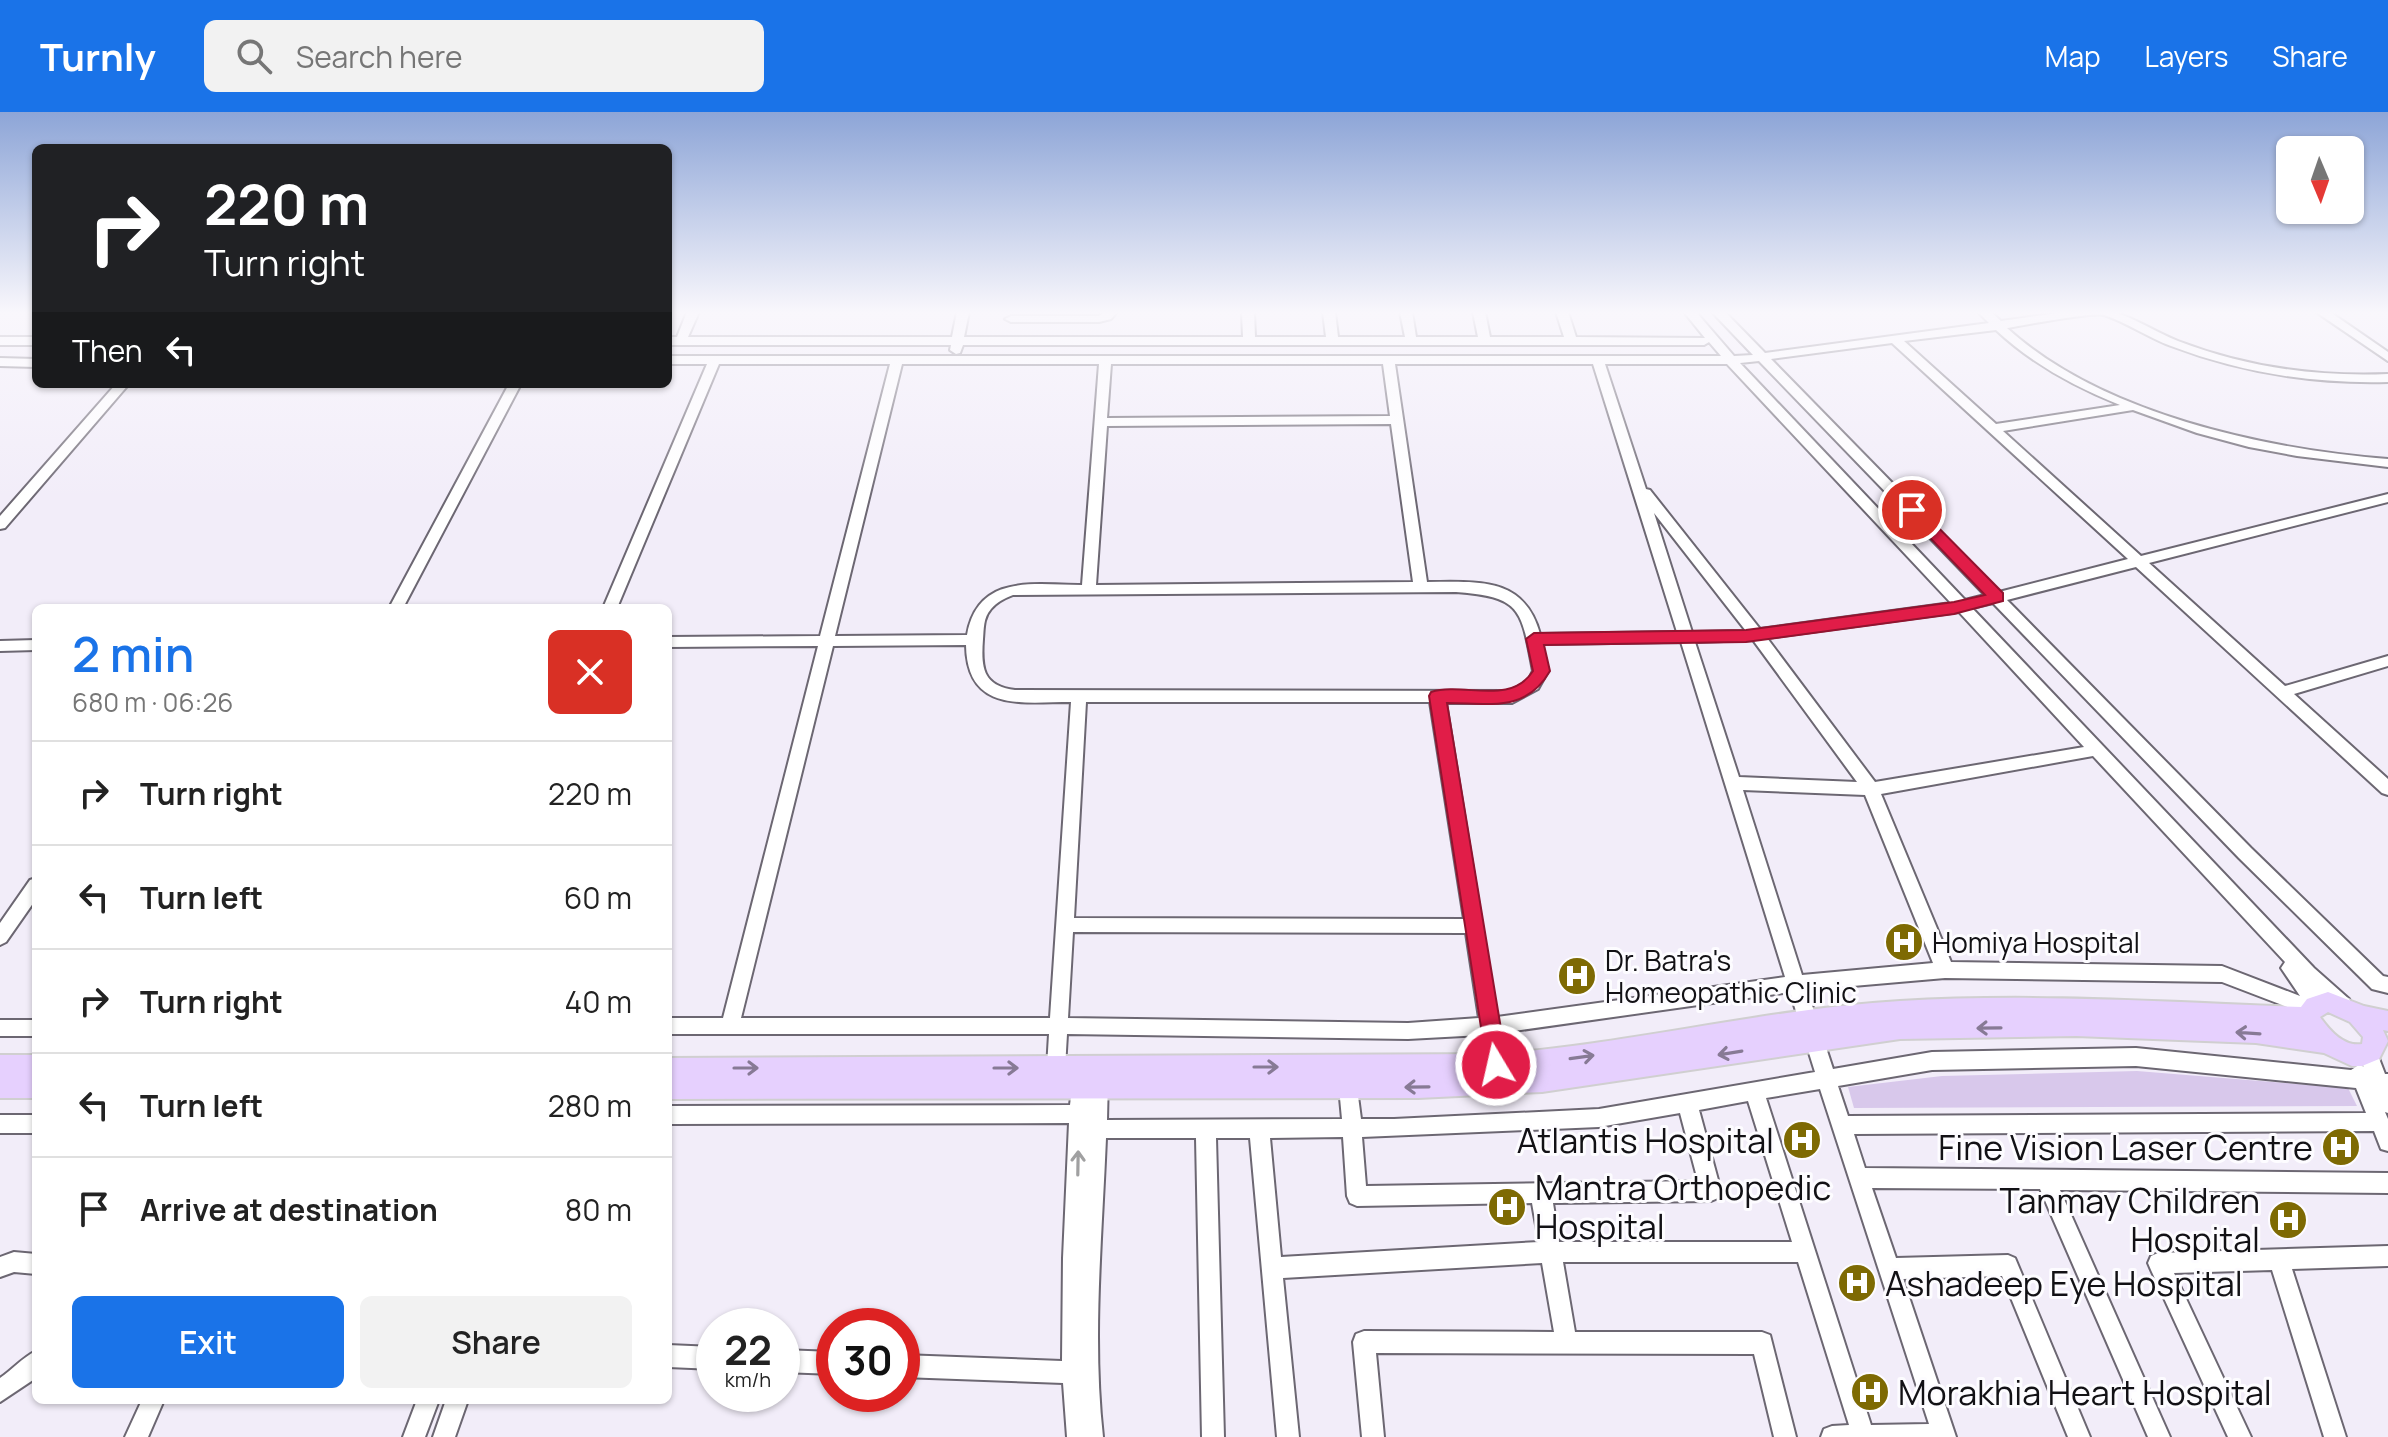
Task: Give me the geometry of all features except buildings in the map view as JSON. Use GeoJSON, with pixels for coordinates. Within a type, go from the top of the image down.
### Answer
{"type":"FeatureCollection","features":[{"type":"Feature","properties":{"kind":"main road"},"geometry":{"type":"LineString","coordinates":[[672,1069],[1056,1068],[1090,1078],[1418,1087],[1542,1081],[1899,1011],[2068,1008],[2312,1010],[2328,1002],[2352,1011],[2373,1030],[2365,1042]]}},
{"type":"Feature","properties":{"kind":"main road"},"geometry":{"type":"LineString","coordinates":[[2312,1010],[2311,1026],[2365,1042]]}},
{"type":"Feature","properties":{"kind":"main road"},"geometry":{"type":"LineString","coordinates":[[672,1088],[1496,1065],[1813,1030],[2076,1026],[2256,1033],[2365,1042]]}},
{"type":"Feature","properties":{"kind":"main road"},"geometry":{"type":"LineString","coordinates":[[0,1066],[32,1066]]}},
{"type":"Feature","properties":{"kind":"main road"},"geometry":{"type":"LineString","coordinates":[[0,1087],[32,1087]]}},
{"type":"Feature","properties":{"kind":"street"},"geometry":{"type":"LineString","coordinates":[[612,604],[709,374]]}},
{"type":"Feature","properties":{"kind":"street"},"geometry":{"type":"LineString","coordinates":[[730,1025],[893,374]]}},
{"type":"Feature","properties":{"kind":"street"},"geometry":{"type":"LineString","coordinates":[[1089,590],[1104,374]]}},
{"type":"Feature","properties":{"kind":"street"},"geometry":{"type":"LineString","coordinates":[[1391,374],[1421,587]]}},
{"type":"Feature","properties":{"kind":"street"},"geometry":{"type":"LineString","coordinates":[[1603,374],[1858,1178],[1944,1436],[1832,1437]]}},
{"type":"Feature","properties":{"kind":"street"},"geometry":{"type":"LineString","coordinates":[[1741,374],[2308,974],[2352,1011]]}},
{"type":"Feature","properties":{"kind":"street"},"geometry":{"type":"LineString","coordinates":[[1779,374],[2245,853],[2378,983],[2388,985]]}},
{"type":"Feature","properties":{"kind":"street"},"geometry":{"type":"LineString","coordinates":[[1932,374],[2388,789]]}},
{"type":"Feature","properties":{"kind":"street"},"geometry":{"type":"LineString","coordinates":[[2067,374],[2136,406],[2290,452],[2343,461],[2388,463]]}},
{"type":"Feature","properties":{"kind":"street"},"geometry":{"type":"LineString","coordinates":[[2295,374],[2321,378],[2388,378]]}},
{"type":"Feature","properties":{"kind":"street"},"geometry":{"type":"LineString","coordinates":[[0,525],[120,388]]}},
{"type":"Feature","properties":{"kind":"street"},"geometry":{"type":"LineString","coordinates":[[398,604],[513,388]]}},
{"type":"Feature","properties":{"kind":"street"},"geometry":{"type":"LineString","coordinates":[[1992,429],[2136,406]]}},
{"type":"Feature","properties":{"kind":"street"},"geometry":{"type":"LineString","coordinates":[[1101,422],[1397,420]]}},
{"type":"Feature","properties":{"kind":"street"},"geometry":{"type":"LineString","coordinates":[[1639,486],[1757,635],[1871,789],[1945,970]]}},
{"type":"Feature","properties":{"kind":"street"},"geometry":{"type":"LineString","coordinates":[[1534,639],[1688,639],[1757,635],[1958,607],[2388,498]]}},
{"type":"Feature","properties":{"kind":"street"},"geometry":{"type":"LineString","coordinates":[[1421,587],[1488,588],[1515,597],[1528,610],[1541,671],[1533,685],[1512,697],[1015,696],[992,692],[980,682],[973,663],[979,614],[992,598],[1011,590],[1421,587]]}},
{"type":"Feature","properties":{"kind":"street"},"geometry":{"type":"LineString","coordinates":[[1958,607],[2297,976],[2312,1010]]}},
{"type":"Feature","properties":{"kind":"street"},"geometry":{"type":"LineString","coordinates":[[672,642],[976,640]]}},
{"type":"Feature","properties":{"kind":"street"},"geometry":{"type":"LineString","coordinates":[[0,646],[32,645]]}},
{"type":"Feature","properties":{"kind":"street"},"geometry":{"type":"LineString","coordinates":[[2282,692],[2388,661]]}},
{"type":"Feature","properties":{"kind":"street"},"geometry":{"type":"LineString","coordinates":[[1056,1068],[1079,696]]}},
{"type":"Feature","properties":{"kind":"street"},"geometry":{"type":"LineString","coordinates":[[1437,696],[1496,1065]]}},
{"type":"Feature","properties":{"kind":"street"},"geometry":{"type":"LineString","coordinates":[[1735,783],[1871,789],[2088,752]]}},
{"type":"Feature","properties":{"kind":"street"},"geometry":{"type":"LineString","coordinates":[[0,937],[32,891]]}},
{"type":"Feature","properties":{"kind":"street"},"geometry":{"type":"LineString","coordinates":[[1065,925],[1474,926]]}},
{"type":"Feature","properties":{"kind":"street"},"geometry":{"type":"LineString","coordinates":[[672,1026],[1059,1026],[1408,1031],[1490,1026],[1798,983],[1945,970],[2222,974],[2312,1010]]}},
{"type":"Feature","properties":{"kind":"street"},"geometry":{"type":"LineString","coordinates":[[0,1028],[32,1028]]}},
{"type":"Feature","properties":{"kind":"street"},"geometry":{"type":"LineString","coordinates":[[2365,1042],[2384,1113],[2388,1142]]}},
{"type":"Feature","properties":{"kind":"street"},"geometry":{"type":"LineString","coordinates":[[672,1115],[1090,1120],[1206,1129],[1352,1128],[1599,1118],[1932,1061],[2136,1057],[2376,1081]]}},
{"type":"Feature","properties":{"kind":"street"},"geometry":{"type":"LineString","coordinates":[[1078,1437],[1090,1078]]}},
{"type":"Feature","properties":{"kind":"street"},"geometry":{"type":"LineString","coordinates":[[1349,1087],[1357,1196],[1711,1191],[1687,1102]]}},
{"type":"Feature","properties":{"kind":"street"},"geometry":{"type":"LineString","coordinates":[[1754,1090],[1864,1437]]}},
{"type":"Feature","properties":{"kind":"street"},"geometry":{"type":"LineString","coordinates":[[1842,1125],[2384,1113]]}},
{"type":"Feature","properties":{"kind":"street"},"geometry":{"type":"LineString","coordinates":[[0,1124],[32,1124]]}},
{"type":"Feature","properties":{"kind":"street"},"geometry":{"type":"LineString","coordinates":[[1206,1129],[1213,1437]]}},
{"type":"Feature","properties":{"kind":"street"},"geometry":{"type":"LineString","coordinates":[[1259,1129],[1288,1437]]}},
{"type":"Feature","properties":{"kind":"street"},"geometry":{"type":"LineString","coordinates":[[1858,1178],[2388,1183]]}},
{"type":"Feature","properties":{"kind":"street"},"geometry":{"type":"LineString","coordinates":[[2046,1180],[2159,1437]]}},
{"type":"Feature","properties":{"kind":"street"},"geometry":{"type":"LineString","coordinates":[[1541,1194],[1566,1342]]}},
{"type":"Feature","properties":{"kind":"street"},"geometry":{"type":"LineString","coordinates":[[1272,1268],[1551,1252],[1805,1252]]}},
{"type":"Feature","properties":{"kind":"street"},"geometry":{"type":"LineString","coordinates":[[2240,1437],[2158,1263],[2388,1256]]}},
{"type":"Feature","properties":{"kind":"street"},"geometry":{"type":"LineString","coordinates":[[0,1267],[32,1259]]}},
{"type":"Feature","properties":{"kind":"street"},"geometry":{"type":"LineString","coordinates":[[2279,1260],[2335,1437]]}},
{"type":"Feature","properties":{"kind":"street"},"geometry":{"type":"LineString","coordinates":[[1888,1269],[2008,1265],[2079,1437]]}},
{"type":"Feature","properties":{"kind":"street"},"geometry":{"type":"LineString","coordinates":[[1373,1437],[1364,1342],[1762,1343],[1785,1437]]}},
{"type":"Feature","properties":{"kind":"street"},"geometry":{"type":"LineString","coordinates":[[672,1356],[696,1357]]}},
{"type":"Feature","properties":{"kind":"street"},"geometry":{"type":"LineString","coordinates":[[0,1391],[32,1366]]}},
{"type":"Feature","properties":{"kind":"street"},"geometry":{"type":"LineString","coordinates":[[920,1367],[1080,1373]]}},
{"type":"Feature","properties":{"kind":"street"},"geometry":{"type":"LineString","coordinates":[[1080,1373],[1092,1437]]}},
{"type":"Feature","properties":{"kind":"street"},"geometry":{"type":"LineString","coordinates":[[136,1437],[151,1404]]}},
{"type":"Feature","properties":{"kind":"street"},"geometry":{"type":"LineString","coordinates":[[414,1437],[426,1404]]}},
{"type":"Feature","properties":{"kind":"street"},"geometry":{"type":"LineString","coordinates":[[444,1437],[456,1404]]}},
{"type":"Feature","properties":{"kind":"shaded area"},"geometry":{"type":"Polygon","coordinates":[[[2137,1071],[2348,1088],[2357,1106],[1854,1108],[1848,1087],[1942,1076],[2137,1071]]]}},
{"type":"Feature","properties":{"kind":"place","name":"Homiya Hospital"},"geometry":{"type":"Point","coordinates":[1904,942]}},
{"type":"Feature","properties":{"kind":"place","name":"Dr. Batra's Homeopathic Clinic"},"geometry":{"type":"Point","coordinates":[1577,976]}},
{"type":"Feature","properties":{"kind":"place","name":"Atlantis Hospital"},"geometry":{"type":"Point","coordinates":[1802,1140]}},
{"type":"Feature","properties":{"kind":"place","name":"Fine Vision Laser Centre"},"geometry":{"type":"Point","coordinates":[2341,1147]}},
{"type":"Feature","properties":{"kind":"place","name":"Mantra Orthopedic Hospital"},"geometry":{"type":"Point","coordinates":[1507,1207]}},
{"type":"Feature","properties":{"kind":"place","name":"Tanmay Children Hospital"},"geometry":{"type":"Point","coordinates":[2288,1220]}},
{"type":"Feature","properties":{"kind":"place","name":"Ashadeep Eye Hospital"},"geometry":{"type":"Point","coordinates":[1857,1283]}},
{"type":"Feature","properties":{"kind":"place","name":"Morakhia Heart Hospital"},"geometry":{"type":"Point","coordinates":[1870,1392]}},
{"type":"Feature","properties":{"kind":"route"},"geometry":{"type":"LineString","coordinates":[[1496,1065],[1437,696],[1512,697],[1533,685],[1541,671],[1534,639],[1746,636],[1954,608],[1997,597],[1912,510]]}}]}
